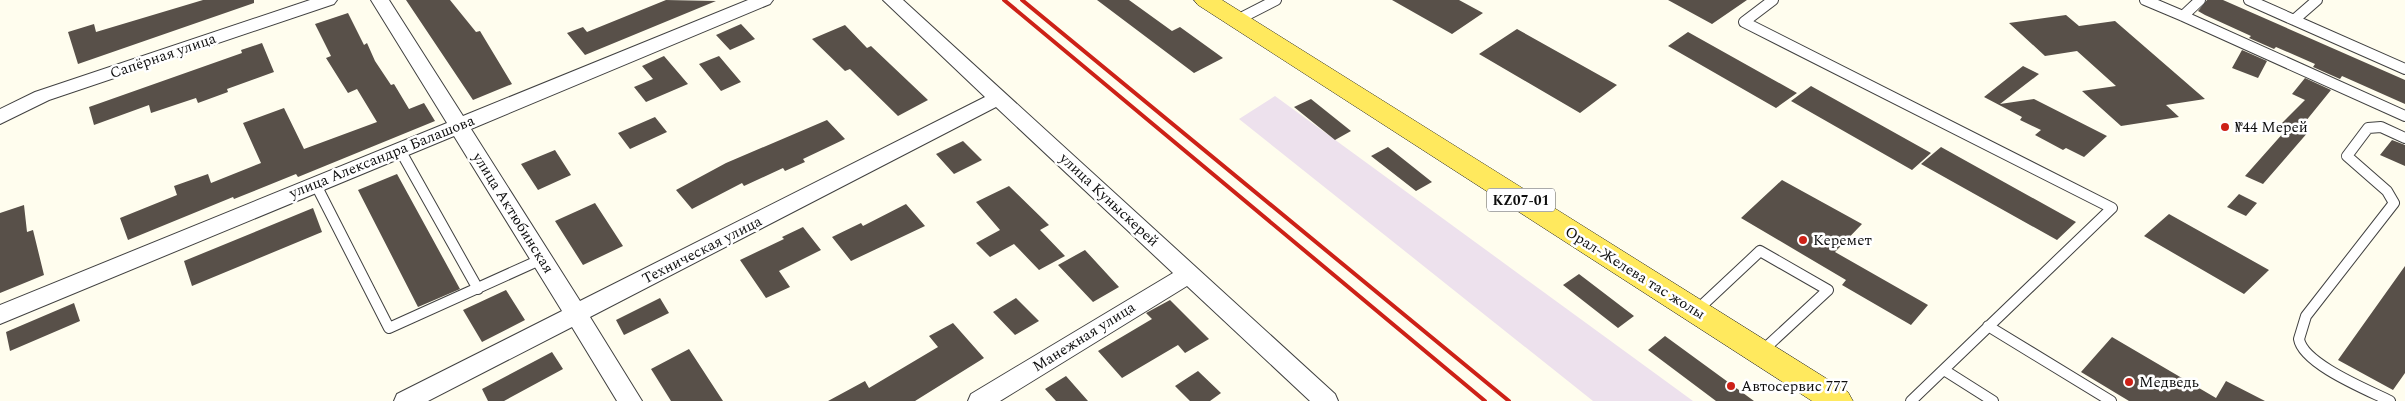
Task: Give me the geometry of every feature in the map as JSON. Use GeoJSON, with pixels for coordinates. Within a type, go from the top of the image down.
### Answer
{"type":"FeatureCollection","features":[{"type":"Feature","properties":{"kind":"main road","name":"Орал-Желева тас жолы"},"geometry":{"type":"LineString","coordinates":[[1206,0],[1837,401]]}},
{"type":"Feature","properties":{"kind":"street","name":"Сапёрная улица"},"geometry":{"type":"LineString","coordinates":[[0,117],[42,96],[328,0]]}},
{"type":"Feature","properties":{"kind":"street","name":"улица Актюбинская"},"geometry":{"type":"LineString","coordinates":[[380,0],[630,401]]}},
{"type":"Feature","properties":{"kind":"street","name":"улица Александра Балашова"},"geometry":{"type":"LineString","coordinates":[[0,314],[764,0]]}},
{"type":"Feature","properties":{"kind":"street","name":"улица Куныскерей"},"geometry":{"type":"LineString","coordinates":[[892,0],[1326,401]]}},
{"type":"Feature","properties":{"kind":"street","name":"Техническая улица"},"geometry":{"type":"LineString","coordinates":[[406,401],[998,98]]}},
{"type":"Feature","properties":{"kind":"street","name":"Манежная улица"},"geometry":{"type":"LineString","coordinates":[[980,401],[1188,274]]}},
{"type":"Feature","properties":{"kind":"lane"},"geometry":{"type":"LineString","coordinates":[[1237,20],[1276,0]]}},
{"type":"Feature","properties":{"kind":"lane"},"geometry":{"type":"LineString","coordinates":[[1774,0],[1744,22],[2112,208],[1910,401]]}},
{"type":"Feature","properties":{"kind":"lane"},"geometry":{"type":"LineString","coordinates":[[2145,0],[2405,116]]}},
{"type":"Feature","properties":{"kind":"lane"},"geometry":{"type":"LineString","coordinates":[[2183,16],[2200,0]]}},
{"type":"Feature","properties":{"kind":"lane"},"geometry":{"type":"LineString","coordinates":[[2249,0],[2405,69]]}},
{"type":"Feature","properties":{"kind":"lane"},"geometry":{"type":"LineString","coordinates":[[2294,20],[2317,0]]}},
{"type":"Feature","properties":{"kind":"lane"},"geometry":{"type":"LineString","coordinates":[[2390,401],[2323,366],[2302,350],[2298,342],[2306,316],[2394,203],[2387,191],[2347,156],[2368,128],[2382,127],[2405,138]]}},
{"type":"Feature","properties":{"kind":"lane"},"geometry":{"type":"LineString","coordinates":[[400,150],[478,289]]}},
{"type":"Feature","properties":{"kind":"lane"},"geometry":{"type":"LineString","coordinates":[[316,185],[388,328],[542,260]]}},
{"type":"Feature","properties":{"kind":"lane"},"geometry":{"type":"LineString","coordinates":[[1696,311],[1760,251],[1828,290],[1760,352]]}},
{"type":"Feature","properties":{"kind":"lane"},"geometry":{"type":"LineString","coordinates":[[1988,326],[2111,401]]}},
{"type":"Feature","properties":{"kind":"lane"},"geometry":{"type":"LineString","coordinates":[[1944,370],[1993,401]]}},
{"type":"Feature","properties":{"kind":"shaded area"},"geometry":{"type":"Polygon","coordinates":[[[1275,96],[1693,401],[1593,401],[1239,119],[1275,96]]]}},
{"type":"Feature","properties":{"kind":"building"},"geometry":{"type":"Polygon","coordinates":[[[203,0],[254,0],[254,3],[78,64],[68,32],[94,24],[96,32],[203,0]]]}},
{"type":"Feature","properties":{"kind":"building"},"geometry":{"type":"Polygon","coordinates":[[[406,0],[450,0],[476,32],[480,31],[512,84],[473,100],[406,0]]]}},
{"type":"Feature","properties":{"kind":"building"},"geometry":{"type":"Polygon","coordinates":[[[666,0],[716,1],[585,55],[567,33],[583,27],[587,32],[666,0]]]}},
{"type":"Feature","properties":{"kind":"building"},"geometry":{"type":"Polygon","coordinates":[[[1097,0],[1129,0],[1172,31],[1180,27],[1223,58],[1194,73],[1097,0]]]}},
{"type":"Feature","properties":{"kind":"building"},"geometry":{"type":"Polygon","coordinates":[[[1392,0],[1459,0],[1483,13],[1452,34],[1392,0]]]}},
{"type":"Feature","properties":{"kind":"building"},"geometry":{"type":"Polygon","coordinates":[[[1668,0],[1747,0],[1712,24],[1668,0]]]}},
{"type":"Feature","properties":{"kind":"building"},"geometry":{"type":"Polygon","coordinates":[[[2207,0],[2223,0],[2405,80],[2405,104],[2342,76],[2340,79],[2313,67],[2315,64],[2276,47],[2274,49],[2249,38],[2251,36],[2198,11],[2207,0]]]}},
{"type":"Feature","properties":{"kind":"building"},"geometry":{"type":"Polygon","coordinates":[[[348,13],[364,45],[367,43],[375,61],[391,85],[394,84],[409,109],[424,103],[435,121],[298,177],[296,174],[234,199],[233,197],[128,240],[120,218],[177,195],[174,186],[208,174],[211,183],[261,163],[243,123],[284,108],[304,149],[377,122],[357,89],[348,93],[326,58],[331,56],[315,24],[348,13]]]}},
{"type":"Feature","properties":{"kind":"building"},"geometry":{"type":"Polygon","coordinates":[[[2066,15],[2079,26],[2115,21],[2205,99],[2166,105],[2179,117],[2121,126],[2082,91],[2116,86],[2077,51],[2045,56],[2009,23],[2066,15]]]}},
{"type":"Feature","properties":{"kind":"building"},"geometry":{"type":"Polygon","coordinates":[[[741,24],[755,39],[730,50],[716,35],[741,24]]]}},
{"type":"Feature","properties":{"kind":"building"},"geometry":{"type":"Polygon","coordinates":[[[845,25],[867,48],[871,46],[928,100],[898,116],[850,69],[845,71],[812,39],[845,25]]]}},
{"type":"Feature","properties":{"kind":"building"},"geometry":{"type":"Polygon","coordinates":[[[1517,29],[1617,85],[1580,113],[1479,54],[1517,29]]]}},
{"type":"Feature","properties":{"kind":"building"},"geometry":{"type":"Polygon","coordinates":[[[1688,32],[1797,93],[1776,108],[1668,46],[1688,32]]]}},
{"type":"Feature","properties":{"kind":"building"},"geometry":{"type":"Polygon","coordinates":[[[262,43],[274,72],[227,89],[228,92],[198,103],[196,98],[151,113],[149,105],[94,125],[89,107],[242,53],[241,50],[262,43]]]}},
{"type":"Feature","properties":{"kind":"building"},"geometry":{"type":"Polygon","coordinates":[[[2242,50],[2267,61],[2258,78],[2232,68],[2242,50]]]}},
{"type":"Feature","properties":{"kind":"building"},"geometry":{"type":"Polygon","coordinates":[[[664,56],[688,84],[646,102],[634,87],[653,79],[642,66],[664,56]]]}},
{"type":"Feature","properties":{"kind":"building"},"geometry":{"type":"Polygon","coordinates":[[[719,56],[741,82],[721,91],[699,64],[719,56]]]}},
{"type":"Feature","properties":{"kind":"building"},"geometry":{"type":"Polygon","coordinates":[[[2023,66],[2039,74],[2000,104],[2034,99],[2107,136],[2084,157],[2066,148],[2063,150],[2035,135],[2041,130],[2020,120],[2022,117],[1984,97],[2023,66]]]}},
{"type":"Feature","properties":{"kind":"building"},"geometry":{"type":"Polygon","coordinates":[[[2305,78],[2331,90],[2301,127],[2309,131],[2263,184],[2245,176],[2285,131],[2278,127],[2305,100],[2292,94],[2305,78]]]}},
{"type":"Feature","properties":{"kind":"building"},"geometry":{"type":"Polygon","coordinates":[[[1811,86],[1931,153],[1912,170],[1791,101],[1811,86]]]}},
{"type":"Feature","properties":{"kind":"building"},"geometry":{"type":"Polygon","coordinates":[[[1311,99],[1351,131],[1335,140],[1294,107],[1311,99]]]}},
{"type":"Feature","properties":{"kind":"building"},"geometry":{"type":"Polygon","coordinates":[[[655,117],[667,132],[630,149],[618,133],[655,117]]]}},
{"type":"Feature","properties":{"kind":"building"},"geometry":{"type":"Polygon","coordinates":[[[827,120],[845,139],[803,159],[805,162],[785,171],[783,168],[744,186],[742,183],[692,209],[676,190],[726,163],[827,120]]]}},
{"type":"Feature","properties":{"kind":"building"},"geometry":{"type":"Polygon","coordinates":[[[2392,140],[2405,145],[2405,166],[2380,155],[2392,140]]]}},
{"type":"Feature","properties":{"kind":"building"},"geometry":{"type":"Polygon","coordinates":[[[963,141],[982,160],[954,174],[936,154],[963,141]]]}},
{"type":"Feature","properties":{"kind":"building"},"geometry":{"type":"Polygon","coordinates":[[[1388,147],[1432,182],[1416,191],[1371,156],[1388,147]]]}},
{"type":"Feature","properties":{"kind":"building"},"geometry":{"type":"Polygon","coordinates":[[[1941,147],[2076,222],[2057,240],[1921,164],[1941,147]]]}},
{"type":"Feature","properties":{"kind":"building"},"geometry":{"type":"Polygon","coordinates":[[[555,150],[571,175],[538,190],[521,164],[555,150]]]}},
{"type":"Feature","properties":{"kind":"building"},"geometry":{"type":"Polygon","coordinates":[[[397,174],[460,289],[418,307],[358,190],[397,174]]]}},
{"type":"Feature","properties":{"kind":"building"},"geometry":{"type":"Polygon","coordinates":[[[1782,180],[1862,224],[1835,252],[1928,305],[1911,325],[1842,285],[1846,280],[1741,218],[1782,180]]]}},
{"type":"Feature","properties":{"kind":"building"},"geometry":{"type":"Polygon","coordinates":[[[1009,186],[1049,225],[1040,230],[1065,256],[1039,270],[1014,244],[990,257],[976,243],[1000,230],[976,202],[1009,186]]]}},
{"type":"Feature","properties":{"kind":"building"},"geometry":{"type":"Polygon","coordinates":[[[2239,194],[2257,203],[2246,216],[2227,207],[2239,194]]]}},
{"type":"Feature","properties":{"kind":"building"},"geometry":{"type":"Polygon","coordinates":[[[595,203],[623,246],[583,265],[555,221],[595,203]]]}},
{"type":"Feature","properties":{"kind":"building"},"geometry":{"type":"Polygon","coordinates":[[[906,204],[925,226],[851,261],[832,237],[861,223],[863,226],[906,204]]]}},
{"type":"Feature","properties":{"kind":"building"},"geometry":{"type":"Polygon","coordinates":[[[24,205],[27,232],[33,230],[44,275],[0,293],[0,213],[24,205]]]}},
{"type":"Feature","properties":{"kind":"building"},"geometry":{"type":"Polygon","coordinates":[[[313,208],[322,232],[192,286],[184,261],[313,208]]]}},
{"type":"Feature","properties":{"kind":"building"},"geometry":{"type":"Polygon","coordinates":[[[2169,214],[2269,270],[2244,294],[2144,236],[2169,214]]]}},
{"type":"Feature","properties":{"kind":"building"},"geometry":{"type":"Polygon","coordinates":[[[803,227],[821,250],[779,271],[790,287],[766,298],[740,260],[784,239],[782,237],[803,227]]]}},
{"type":"Feature","properties":{"kind":"building"},"geometry":{"type":"Polygon","coordinates":[[[1085,250],[1119,287],[1093,302],[1058,265],[1085,250]]]}},
{"type":"Feature","properties":{"kind":"building"},"geometry":{"type":"Polygon","coordinates":[[[2405,266],[2405,373],[2393,390],[2338,360],[2405,266]]]}},
{"type":"Feature","properties":{"kind":"building"},"geometry":{"type":"Polygon","coordinates":[[[1579,274],[1634,316],[1618,328],[1563,285],[1579,274]]]}},
{"type":"Feature","properties":{"kind":"building"},"geometry":{"type":"Polygon","coordinates":[[[506,290],[525,320],[482,342],[463,310],[506,290]]]}},
{"type":"Feature","properties":{"kind":"building"},"geometry":{"type":"Polygon","coordinates":[[[660,298],[669,313],[624,335],[616,320],[660,298]]]}},
{"type":"Feature","properties":{"kind":"building"},"geometry":{"type":"Polygon","coordinates":[[[1016,298],[1039,321],[1015,335],[993,312],[1016,298]]]}},
{"type":"Feature","properties":{"kind":"building"},"geometry":{"type":"Polygon","coordinates":[[[1170,300],[1209,339],[1185,353],[1178,345],[1122,378],[1098,351],[1152,319],[1146,313],[1170,300]]]}},
{"type":"Feature","properties":{"kind":"building"},"geometry":{"type":"Polygon","coordinates":[[[74,303],[80,321],[10,351],[6,332],[74,303]]]}},
{"type":"Feature","properties":{"kind":"building"},"geometry":{"type":"Polygon","coordinates":[[[953,323],[984,358],[915,401],[828,401],[865,381],[869,388],[938,347],[929,336],[953,323]]]}},
{"type":"Feature","properties":{"kind":"building"},"geometry":{"type":"Polygon","coordinates":[[[1665,336],[1754,401],[1716,401],[1648,350],[1665,336]]]}},
{"type":"Feature","properties":{"kind":"building","name":"Медведь"},"geometry":{"type":"Polygon","coordinates":[[[2112,337],[2216,398],[2226,381],[2265,401],[2129,401],[2081,372],[2112,337]]]}},
{"type":"Feature","properties":{"kind":"building"},"geometry":{"type":"Polygon","coordinates":[[[689,349],[723,401],[671,401],[651,369],[689,349]]]}},
{"type":"Feature","properties":{"kind":"building"},"geometry":{"type":"Polygon","coordinates":[[[552,352],[563,369],[504,401],[488,401],[482,389],[552,352]]]}},
{"type":"Feature","properties":{"kind":"building"},"geometry":{"type":"Polygon","coordinates":[[[1198,371],[1221,393],[1210,401],[1190,401],[1175,386],[1198,371]]]}},
{"type":"Feature","properties":{"kind":"building"},"geometry":{"type":"Polygon","coordinates":[[[1066,376],[1088,401],[1056,401],[1045,389],[1066,376]]]}},
{"type":"Feature","properties":{"kind":"railway"},"geometry":{"type":"LineString","coordinates":[[1004,0],[1485,401]]}},
{"type":"Feature","properties":{"kind":"railway"},"geometry":{"type":"LineString","coordinates":[[1022,0],[1509,401]]}},
{"type":"Feature","properties":{"kind":"place","name":"№44 Мерей"},"geometry":{"type":"Point","coordinates":[2225,127]}},
{"type":"Feature","properties":{"kind":"place","name":"Керемет"},"geometry":{"type":"Point","coordinates":[1803,240]}},
{"type":"Feature","properties":{"kind":"place","name":"Медведь"},"geometry":{"type":"Point","coordinates":[2129,382]}},
{"type":"Feature","properties":{"kind":"place","name":"Автосервис 777"},"geometry":{"type":"Point","coordinates":[1731,386]}}]}
